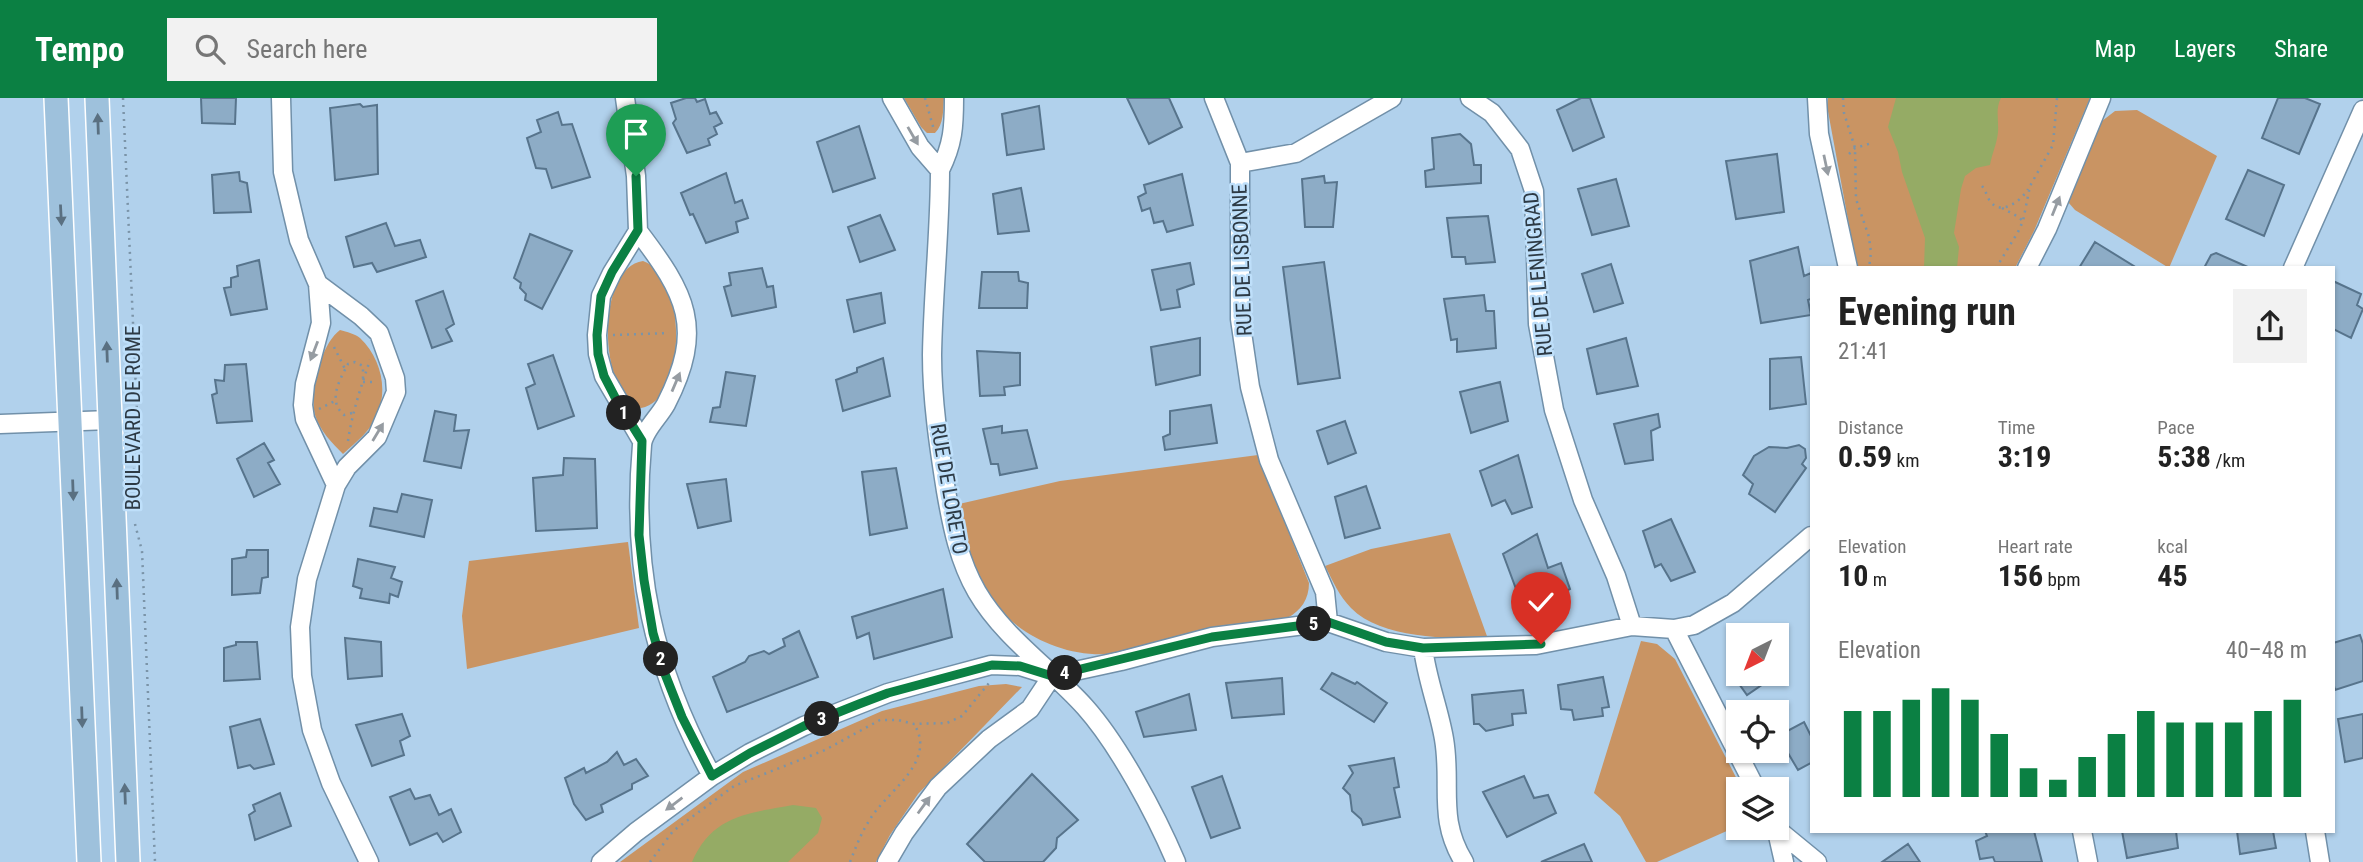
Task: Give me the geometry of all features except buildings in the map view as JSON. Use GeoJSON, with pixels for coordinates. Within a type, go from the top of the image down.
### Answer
{"type":"FeatureCollection","features":[{"type":"Feature","properties":{"kind":"main road"},"geometry":{"type":"LineString","coordinates":[[57,98],[89,862]]}},
{"type":"Feature","properties":{"kind":"main road","name":"BOULEVARD DE ROME"},"geometry":{"type":"LineString","coordinates":[[97,98],[128,862]]}},
{"type":"Feature","properties":{"kind":"street"},"geometry":{"type":"LineString","coordinates":[[281,98],[283,172],[293,220],[318,284],[321,323],[310,360],[303,405],[310,433],[336,485]]}},
{"type":"Feature","properties":{"kind":"street"},"geometry":{"type":"LineString","coordinates":[[625,98],[636,176],[638,230],[612,272],[601,296],[597,335],[598,354],[604,376],[642,441]]}},
{"type":"Feature","properties":{"kind":"street"},"geometry":{"type":"LineString","coordinates":[[892,98],[920,148],[940,170]]}},
{"type":"Feature","properties":{"kind":"street","name":"RUE DE LORETO"},"geometry":{"type":"LineString","coordinates":[[954,98],[954,133],[940,170],[932,357],[937,422],[950,512],[963,563],[978,593],[999,622],[1086,708],[1105,734],[1152,812],[1176,862]]}},
{"type":"Feature","properties":{"kind":"street","name":"RUE DE LISBONNE"},"geometry":{"type":"LineString","coordinates":[[1213,98],[1240,163],[1240,320],[1250,387],[1269,460],[1325,592],[1328,622]]}},
{"type":"Feature","properties":{"kind":"street"},"geometry":{"type":"LineString","coordinates":[[1240,163],[1296,153],[1392,98]]}},
{"type":"Feature","properties":{"kind":"street","name":"RUE DE LENINGRAD"},"geometry":{"type":"LineString","coordinates":[[1469,98],[1492,113],[1520,149],[1534,191],[1538,324],[1554,410],[1582,498],[1616,576],[1632,626]]}},
{"type":"Feature","properties":{"kind":"street"},"geometry":{"type":"LineString","coordinates":[[1817,98],[1819,134],[1848,266]]}},
{"type":"Feature","properties":{"kind":"street"},"geometry":{"type":"LineString","coordinates":[[2028,266],[2047,229],[2101,98]]}},
{"type":"Feature","properties":{"kind":"street"},"geometry":{"type":"LineString","coordinates":[[2294,266],[2363,110]]}},
{"type":"Feature","properties":{"kind":"street"},"geometry":{"type":"LineString","coordinates":[[638,230],[668,270],[678,291],[687,333],[685,358],[678,380],[642,441],[639,535],[644,580],[653,633],[665,674],[677,706],[712,776]]}},
{"type":"Feature","properties":{"kind":"street"},"geometry":{"type":"LineString","coordinates":[[318,284],[379,333],[395,378],[396,392],[377,436],[347,467],[336,485],[307,579],[300,627],[306,704],[320,757],[369,862]]}},
{"type":"Feature","properties":{"kind":"street"},"geometry":{"type":"LineString","coordinates":[[0,424],[110,420]]}},
{"type":"Feature","properties":{"kind":"street"},"geometry":{"type":"LineString","coordinates":[[601,862],[636,832],[712,776],[750,753],[804,726],[888,693],[992,665],[1020,666],[1052,676],[1212,637],[1328,622],[1386,642],[1423,648],[1536,645],[1632,626],[1674,629],[1694,625],[1733,603],[1810,537]]}},
{"type":"Feature","properties":{"kind":"street"},"geometry":{"type":"LineString","coordinates":[[1674,629],[1750,777]]}},
{"type":"Feature","properties":{"kind":"street"},"geometry":{"type":"LineString","coordinates":[[1423,648],[1444,737],[1447,760],[1447,821],[1452,842],[1464,862]]}},
{"type":"Feature","properties":{"kind":"street"},"geometry":{"type":"LineString","coordinates":[[887,862],[904,833],[938,787],[989,739],[1030,709],[1052,676]]}},
{"type":"Feature","properties":{"kind":"street"},"geometry":{"type":"LineString","coordinates":[[2082,833],[2088,862]]}},
{"type":"Feature","properties":{"kind":"street"},"geometry":{"type":"LineString","coordinates":[[2315,833],[2320,862]]}},
{"type":"Feature","properties":{"kind":"street"},"geometry":{"type":"LineString","coordinates":[[1789,839],[1817,862]]}},
{"type":"Feature","properties":{"kind":"street"},"geometry":{"type":"LineString","coordinates":[[1779,840],[1784,862]]}},
{"type":"Feature","properties":{"kind":"path","name":"BOULEVARD DE ROME"},"geometry":{"type":"LineString","coordinates":[[123,98],[138,435],[137,459],[132,481]]}},
{"type":"Feature","properties":{"kind":"path"},"geometry":{"type":"LineString","coordinates":[[925,98],[935,133]]}},
{"type":"Feature","properties":{"kind":"path"},"geometry":{"type":"LineString","coordinates":[[1843,98],[1844,113],[1855,149],[1856,199],[1869,237],[1869,266]]}},
{"type":"Feature","properties":{"kind":"path"},"geometry":{"type":"LineString","coordinates":[[2002,208],[2018,201],[2030,186],[2053,145],[2057,98]]}},
{"type":"Feature","properties":{"kind":"path"},"geometry":{"type":"LineString","coordinates":[[1849,154],[1855,149],[1872,144]]}},
{"type":"Feature","properties":{"kind":"path"},"geometry":{"type":"LineString","coordinates":[[1982,186],[1996,207],[2023,221]]}},
{"type":"Feature","properties":{"kind":"path"},"geometry":{"type":"LineString","coordinates":[[1997,266],[2023,221],[2030,186]]}},
{"type":"Feature","properties":{"kind":"path"},"geometry":{"type":"LineString","coordinates":[[607,335],[664,334]]}},
{"type":"Feature","properties":{"kind":"path"},"geometry":{"type":"LineString","coordinates":[[355,362],[363,366],[363,382],[352,413],[344,415],[335,401],[342,374],[348,363],[355,362]]}},
{"type":"Feature","properties":{"kind":"path","name":"BOULEVARD DE ROME"},"geometry":{"type":"LineString","coordinates":[[134,519],[142,551],[155,862]]}},
{"type":"Feature","properties":{"kind":"path"},"geometry":{"type":"LineString","coordinates":[[650,862],[673,831],[734,786],[825,750],[880,720],[898,720],[914,724],[947,723],[962,716],[993,676]]}},
{"type":"Feature","properties":{"kind":"path"},"geometry":{"type":"LineString","coordinates":[[850,862],[860,835],[869,821],[903,782],[920,754],[921,735],[914,724]]}},
{"type":"Feature","properties":{"kind":"shaded area"},"geometry":{"type":"Polygon","coordinates":[[[904,98],[944,98],[942,121],[935,133],[927,133],[921,127],[904,98]]]}},
{"type":"Feature","properties":{"kind":"shaded area"},"geometry":{"type":"Polygon","coordinates":[[[1828,98],[2090,98],[2034,231],[2016,266],[1857,266],[1827,106],[1828,98]]]}},
{"type":"Feature","properties":{"kind":"shaded area"},"geometry":{"type":"Polygon","coordinates":[[[1896,98],[2001,98],[1997,136],[1990,165],[1976,168],[1965,176],[1961,189],[1954,233],[1959,247],[1957,266],[1924,266],[1925,238],[1888,127],[1896,98]]]}},
{"type":"Feature","properties":{"kind":"shaded area"},"geometry":{"type":"Polygon","coordinates":[[[2137,110],[2217,156],[2170,266],[2075,210],[2068,202],[2102,121],[2115,111],[2137,110]]]}},
{"type":"Feature","properties":{"kind":"shaded area"},"geometry":{"type":"Polygon","coordinates":[[[643,261],[658,271],[668,289],[676,338],[674,363],[667,385],[656,401],[641,408],[627,398],[616,380],[610,357],[608,331],[610,306],[617,285],[628,268],[643,261]]]}},
{"type":"Feature","properties":{"kind":"shaded area"},"geometry":{"type":"Polygon","coordinates":[[[340,330],[360,338],[367,346],[377,363],[382,383],[381,403],[372,425],[343,454],[320,426],[314,405],[315,381],[322,357],[340,330]]]}},
{"type":"Feature","properties":{"kind":"shaded area"},"geometry":{"type":"Polygon","coordinates":[[[1258,455],[1309,583],[1303,604],[1287,618],[1202,631],[1119,653],[1089,654],[1051,645],[1017,626],[990,598],[972,562],[959,504],[1060,481],[1258,455]]]}},
{"type":"Feature","properties":{"kind":"shaded area"},"geometry":{"type":"Polygon","coordinates":[[[1450,533],[1488,639],[1416,635],[1379,626],[1351,608],[1336,588],[1325,566],[1371,549],[1450,533]]]}},
{"type":"Feature","properties":{"kind":"shaded area"},"geometry":{"type":"Polygon","coordinates":[[[628,542],[639,628],[467,669],[462,616],[469,561],[628,542]]]}},
{"type":"Feature","properties":{"kind":"shaded area"},"geometry":{"type":"Polygon","coordinates":[[[1641,641],[1657,644],[1675,659],[1726,758],[1726,763],[1729,763],[1736,777],[1726,777],[1726,831],[1657,862],[1646,862],[1620,816],[1594,793],[1641,641]]]}},
{"type":"Feature","properties":{"kind":"shaded area"},"geometry":{"type":"Polygon","coordinates":[[[1006,684],[1022,687],[918,794],[890,835],[876,862],[620,862],[743,772],[882,711],[979,686],[1006,684]]]}},
{"type":"Feature","properties":{"kind":"shaded area"},"geometry":{"type":"Polygon","coordinates":[[[793,805],[816,808],[822,818],[818,833],[788,862],[692,862],[700,846],[721,825],[747,814],[793,805]]]}},
{"type":"Feature","properties":{"kind":"route"},"geometry":{"type":"LineString","coordinates":[[636,176],[638,230],[612,272],[601,296],[597,326],[598,354],[604,376],[642,441],[639,535],[653,633],[682,717],[712,776],[804,726],[859,704],[888,693],[992,665],[1020,666],[1052,676],[1212,637],[1328,622],[1386,642],[1423,648],[1541,644]]}}]}
